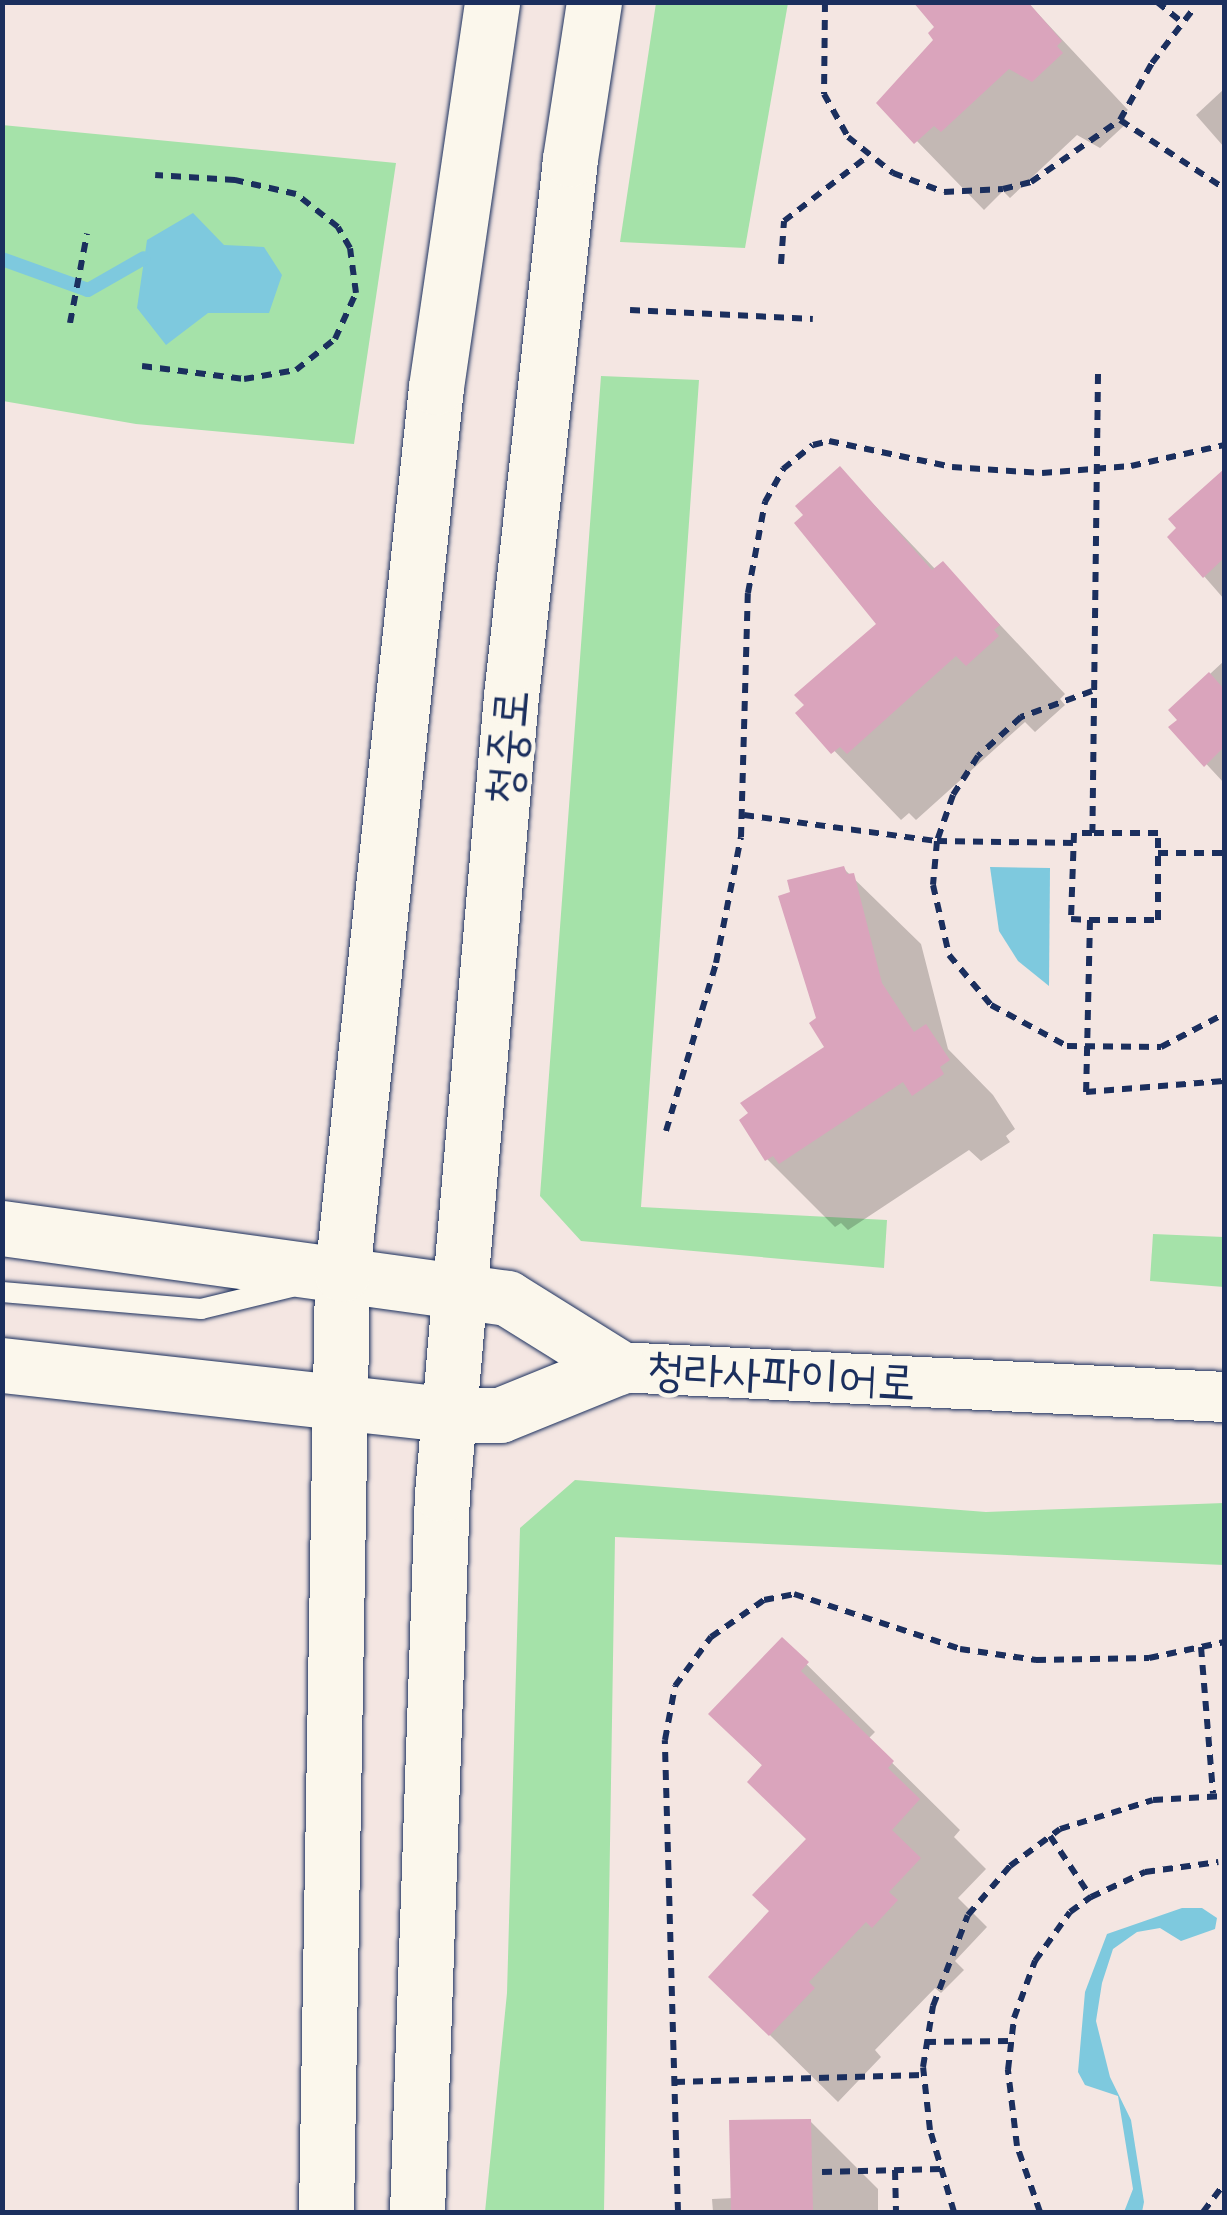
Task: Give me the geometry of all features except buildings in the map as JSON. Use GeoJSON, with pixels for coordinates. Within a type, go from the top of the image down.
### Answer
{"type":"FeatureCollection","features":[{"type":"Feature","properties":{"kind":"main road","name":"청중로"},"geometry":{"type":"LineString","coordinates":[[417,2212],[442,1494],[547,350],[594,2]]}},
{"type":"Feature","properties":{"kind":"main road"},"geometry":{"type":"LineString","coordinates":[[326,2212],[342,1487],[342,1274],[436,387],[491,16]]}},
{"type":"Feature","properties":{"kind":"main road","name":"청라사파이어로"},"geometry":{"type":"LineString","coordinates":[[2,1228],[507,1298],[618,1367]]}},
{"type":"Feature","properties":{"kind":"main road"},"geometry":{"type":"LineString","coordinates":[[2,1364],[340,1403],[500,1415],[618,1367]]}},
{"type":"Feature","properties":{"kind":"street","name":"청라사파이어로"},"geometry":{"type":"LineString","coordinates":[[618,1367],[1224,1397]]}},
{"type":"Feature","properties":{"kind":"lane"},"geometry":{"type":"LineString","coordinates":[[2,1292],[201,1309],[342,1274]]}},
{"type":"Feature","properties":{"kind":"lane"},"geometry":{"type":"LineString","coordinates":[[2,1341],[152,1382]]}},
{"type":"Feature","properties":{"kind":"path"},"geometry":{"type":"LineString","coordinates":[[826,2],[824,94],[848,137],[868,156],[944,192],[1003,189],[1031,182],[1120,120],[1194,7]]}},
{"type":"Feature","properties":{"kind":"path"},"geometry":{"type":"LineString","coordinates":[[1157,2],[1182,22]]}},
{"type":"Feature","properties":{"kind":"path"},"geometry":{"type":"LineString","coordinates":[[1120,120],[1224,188]]}},
{"type":"Feature","properties":{"kind":"path"},"geometry":{"type":"LineString","coordinates":[[781,264],[784,220],[868,156]]}},
{"type":"Feature","properties":{"kind":"path"},"geometry":{"type":"LineString","coordinates":[[142,366],[244,379],[296,370],[335,338],[356,292],[350,248],[338,227],[296,194],[235,180],[154,175]]}},
{"type":"Feature","properties":{"kind":"path"},"geometry":{"type":"LineString","coordinates":[[70,324],[87,234]]}},
{"type":"Feature","properties":{"kind":"path"},"geometry":{"type":"LineString","coordinates":[[630,310],[814,319]]}},
{"type":"Feature","properties":{"kind":"path"},"geometry":{"type":"LineString","coordinates":[[1092,832],[1098,374]]}},
{"type":"Feature","properties":{"kind":"path"},"geometry":{"type":"LineString","coordinates":[[666,1131],[719,950],[744,815],[742,656],[748,592],[765,502],[783,469],[813,445],[830,441],[952,467],[1096,471],[1224,445]]}},
{"type":"Feature","properties":{"kind":"path"},"geometry":{"type":"LineString","coordinates":[[1092,691],[1040,707],[991,742],[966,772],[937,841],[935,909],[960,974],[1011,1020],[1087,1050],[1162,1046],[1224,1014]]}},
{"type":"Feature","properties":{"kind":"path"},"geometry":{"type":"LineString","coordinates":[[744,815],[937,841],[1074,843]]}},
{"type":"Feature","properties":{"kind":"path"},"geometry":{"type":"LineString","coordinates":[[1092,832],[1158,833],[1158,920],[1071,919],[1074,833],[1092,832]]}},
{"type":"Feature","properties":{"kind":"path"},"geometry":{"type":"LineString","coordinates":[[1158,853],[1224,853]]}},
{"type":"Feature","properties":{"kind":"path"},"geometry":{"type":"LineString","coordinates":[[1090,920],[1086,1092],[1224,1081]]}},
{"type":"Feature","properties":{"kind":"path"},"geometry":{"type":"LineString","coordinates":[[678,2212],[668,1710],[691,1662],[736,1616],[764,1600],[794,1594],[994,1655],[1108,1661],[1224,1642]]}},
{"type":"Feature","properties":{"kind":"path"},"geometry":{"type":"LineString","coordinates":[[1201,1648],[1213,1794]]}},
{"type":"Feature","properties":{"kind":"path"},"geometry":{"type":"LineString","coordinates":[[954,2212],[940,2169],[924,2075],[926,2042],[968,1915],[1010,1866],[1050,1836],[1123,1807],[1213,1794],[1224,1796]]}},
{"type":"Feature","properties":{"kind":"path"},"geometry":{"type":"LineString","coordinates":[[1050,1836],[1091,1897]]}},
{"type":"Feature","properties":{"kind":"path"},"geometry":{"type":"LineString","coordinates":[[1040,2212],[1016,2146],[1010,2041],[1035,1961],[1070,1912],[1091,1897],[1146,1872],[1218,1862]]}},
{"type":"Feature","properties":{"kind":"path"},"geometry":{"type":"LineString","coordinates":[[926,2042],[1010,2041]]}},
{"type":"Feature","properties":{"kind":"path"},"geometry":{"type":"LineString","coordinates":[[675,2082],[924,2075]]}},
{"type":"Feature","properties":{"kind":"path"},"geometry":{"type":"LineString","coordinates":[[822,2172],[940,2169]]}},
{"type":"Feature","properties":{"kind":"path"},"geometry":{"type":"LineString","coordinates":[[896,2170],[896,2212]]}},
{"type":"Feature","properties":{"kind":"path"},"geometry":{"type":"LineString","coordinates":[[1203,2212],[1224,2184]]}},
{"type":"Feature","properties":{"kind":"green space"},"geometry":{"type":"Polygon","coordinates":[[[656,3],[788,3],[745,248],[620,242],[656,3]]]}},
{"type":"Feature","properties":{"kind":"green space"},"geometry":{"type":"Polygon","coordinates":[[[2,125],[396,163],[354,444],[136,424],[3,401],[2,125]]]}},
{"type":"Feature","properties":{"kind":"green space"},"geometry":{"type":"Polygon","coordinates":[[[601,376],[699,380],[641,1207],[887,1220],[884,1268],[581,1241],[540,1196],[601,376]]]}},
{"type":"Feature","properties":{"kind":"green space"},"geometry":{"type":"Polygon","coordinates":[[[1153,1234],[1224,1237],[1224,1287],[1150,1281],[1153,1234]]]}},
{"type":"Feature","properties":{"kind":"green space"},"geometry":{"type":"Polygon","coordinates":[[[575,1480],[986,1512],[1224,1503],[1224,1565],[615,1537],[604,2212],[485,2212],[507,1993],[520,1528],[575,1480]]]}},
{"type":"Feature","properties":{"kind":"water"},"geometry":{"type":"Polygon","coordinates":[[[193,213],[224,245],[264,247],[282,275],[269,313],[208,313],[166,345],[137,308],[147,240],[193,213]]]}},
{"type":"Feature","properties":{"kind":"water"},"geometry":{"type":"Polygon","coordinates":[[[990,867],[1050,868],[1049,986],[1018,961],[999,931],[990,867]]]}},
{"type":"Feature","properties":{"kind":"water"},"geometry":{"type":"Polygon","coordinates":[[[1182,1908],[1202,1908],[1217,1918],[1215,1929],[1181,1941],[1160,1928],[1137,1932],[1113,1949],[1102,1983],[1096,2021],[1110,2077],[1131,2120],[1144,2202],[1142,2212],[1124,2212],[1133,2189],[1118,2096],[1085,2085],[1078,2072],[1085,1992],[1107,1934],[1182,1908]]]}},
{"type":"Feature","properties":{"kind":"waterway"},"geometry":{"type":"LineString","coordinates":[[2,259],[88,290],[144,258]]}}]}
